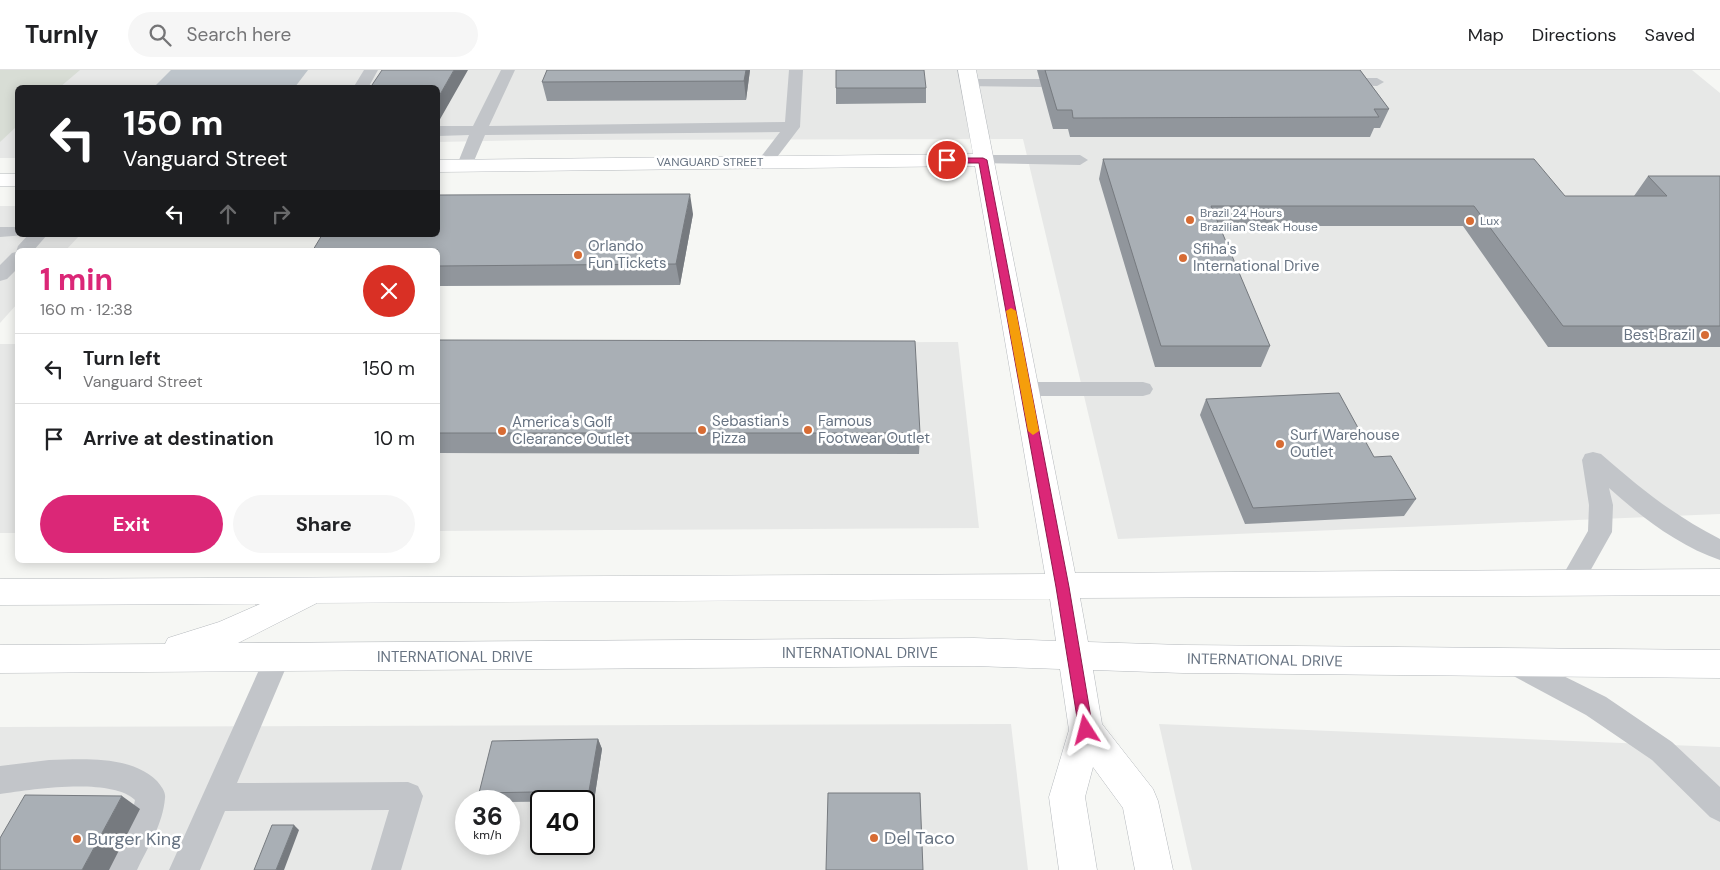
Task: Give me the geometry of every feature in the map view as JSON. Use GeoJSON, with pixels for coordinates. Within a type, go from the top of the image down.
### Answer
{"type":"FeatureCollection","features":[{"type":"Feature","properties":{"kind":"street"},"geometry":{"type":"LineString","coordinates":[[968,77],[1063,587],[1086,730],[1067,797],[1078,870]]}},
{"type":"Feature","properties":{"kind":"street","name":"VANGUARD STREET"},"geometry":{"type":"LineString","coordinates":[[440,166],[983,160]]}},
{"type":"Feature","properties":{"kind":"street"},"geometry":{"type":"LineString","coordinates":[[0,592],[1720,582]]}},
{"type":"Feature","properties":{"kind":"street"},"geometry":{"type":"LineString","coordinates":[[131,660],[211,641],[265,617],[316,590]]}},
{"type":"Feature","properties":{"kind":"street","name":"INTERNATIONAL DRIVE"},"geometry":{"type":"LineString","coordinates":[[0,660],[974,652],[1183,660],[1720,664]]}},
{"type":"Feature","properties":{"kind":"street"},"geometry":{"type":"LineString","coordinates":[[1086,730],[1140,801],[1154,870]]}},
{"type":"Feature","properties":{"kind":"lane"},"geometry":{"type":"LineString","coordinates":[[362,85],[371,70]]}},
{"type":"Feature","properties":{"kind":"lane"},"geometry":{"type":"LineString","coordinates":[[465,165],[479,130],[508,70]]}},
{"type":"Feature","properties":{"kind":"lane"},"geometry":{"type":"LineString","coordinates":[[765,162],[792,126],[796,70]]}},
{"type":"Feature","properties":{"kind":"lane"},"geometry":{"type":"LineString","coordinates":[[968,77],[1041,83]]}},
{"type":"Feature","properties":{"kind":"lane"},"geometry":{"type":"LineString","coordinates":[[1348,82],[1377,82]]}},
{"type":"Feature","properties":{"kind":"lane"},"geometry":{"type":"LineString","coordinates":[[440,131],[792,126]]}},
{"type":"Feature","properties":{"kind":"lane"},"geometry":{"type":"LineString","coordinates":[[983,160],[1080,160]]}},
{"type":"Feature","properties":{"kind":"lane"},"geometry":{"type":"LineString","coordinates":[[0,232],[15,232]]}},
{"type":"Feature","properties":{"kind":"lane"},"geometry":{"type":"LineString","coordinates":[[26,248],[36,237]]}},
{"type":"Feature","properties":{"kind":"lane"},"geometry":{"type":"LineString","coordinates":[[0,276],[15,260]]}},
{"type":"Feature","properties":{"kind":"lane"},"geometry":{"type":"LineString","coordinates":[[1026,389],[1142,389]]}},
{"type":"Feature","properties":{"kind":"lane"},"geometry":{"type":"LineString","coordinates":[[1571,582],[1600,532],[1601,506],[1593,460],[1640,502],[1684,532],[1720,550]]}},
{"type":"Feature","properties":{"kind":"lane"},"geometry":{"type":"LineString","coordinates":[[184,870],[277,658]]}},
{"type":"Feature","properties":{"kind":"lane"},"geometry":{"type":"LineString","coordinates":[[1513,663],[1596,706],[1662,751],[1720,807]]}},
{"type":"Feature","properties":{"kind":"lane"},"geometry":{"type":"LineString","coordinates":[[0,780],[26,775],[113,776],[137,782],[151,796],[145,822],[120,870]]}},
{"type":"Feature","properties":{"kind":"lane"},"geometry":{"type":"LineString","coordinates":[[215,797],[408,796],[386,870]]}},
{"type":"Feature","properties":{"kind":"shaded area"},"geometry":{"type":"Polygon","coordinates":[[[0,70],[1692,70],[1720,93],[1720,514],[1118,539],[1023,139],[440,142],[440,85],[15,85],[15,158],[0,158],[0,70]]]}},
{"type":"Feature","properties":{"kind":"shaded area"},"geometry":{"type":"Polygon","coordinates":[[[0,70],[80,70],[62,85],[15,85],[15,128],[0,142],[0,70]]]}},
{"type":"Feature","properties":{"kind":"shaded area"},"geometry":{"type":"Polygon","coordinates":[[[171,70],[308,70],[297,85],[156,85],[171,70]]]}},
{"type":"Feature","properties":{"kind":"shaded area"},"geometry":{"type":"Polygon","coordinates":[[[0,206],[15,206],[15,237],[78,237],[68,248],[15,248],[15,306],[0,323],[0,206]]]}},
{"type":"Feature","properties":{"kind":"shaded area"},"geometry":{"type":"Polygon","coordinates":[[[958,342],[979,528],[440,531],[440,343],[958,342]]]}},
{"type":"Feature","properties":{"kind":"shaded area"},"geometry":{"type":"Polygon","coordinates":[[[0,344],[15,344],[15,533],[0,533],[0,344]]]}},
{"type":"Feature","properties":{"kind":"shaded area"},"geometry":{"type":"Polygon","coordinates":[[[1011,724],[1028,870],[0,870],[0,727],[1011,724]]]}},
{"type":"Feature","properties":{"kind":"shaded area"},"geometry":{"type":"Polygon","coordinates":[[[1159,724],[1720,747],[1720,870],[1192,870],[1159,724]]]}},
{"type":"Feature","properties":{"kind":"building"},"geometry":{"type":"Polygon","coordinates":[[[382,70],[454,70],[440,94],[440,85],[372,85],[382,70]]]}},
{"type":"Feature","properties":{"kind":"building"},"geometry":{"type":"Polygon","coordinates":[[[547,70],[746,70],[744,81],[542,82],[547,70]]]}},
{"type":"Feature","properties":{"kind":"building"},"geometry":{"type":"Polygon","coordinates":[[[836,70],[924,70],[926,88],[836,88],[836,70]]]}},
{"type":"Feature","properties":{"kind":"building"},"geometry":{"type":"Polygon","coordinates":[[[1045,70],[1360,70],[1389,109],[1374,109],[1379,117],[1073,118],[1072,110],[1057,110],[1045,70]]]}},
{"type":"Feature","properties":{"kind":"building"},"geometry":{"type":"Polygon","coordinates":[[[1103,159],[1534,159],[1565,196],[1667,196],[1648,176],[1720,176],[1720,326],[1563,326],[1474,206],[1211,206],[1270,346],[1161,346],[1103,159]]]}},
{"type":"Feature","properties":{"kind":"building"},"geometry":{"type":"Polygon","coordinates":[[[690,194],[676,264],[440,266],[440,248],[314,248],[321,237],[440,237],[440,195],[690,194]]]}},
{"type":"Feature","properties":{"kind":"building"},"geometry":{"type":"Polygon","coordinates":[[[440,340],[915,341],[920,433],[440,433],[440,340]]]}},
{"type":"Feature","properties":{"kind":"building","name":"Surf Warehouse Outlet"},"geometry":{"type":"Polygon","coordinates":[[[1339,393],[1374,457],[1391,456],[1416,499],[1253,508],[1206,399],[1339,393]]]}},
{"type":"Feature","properties":{"kind":"building"},"geometry":{"type":"Polygon","coordinates":[[[598,739],[589,790],[530,790],[530,792],[520,792],[520,790],[480,790],[492,741],[598,739]]]}},
{"type":"Feature","properties":{"kind":"building","name":"Del Taco"},"geometry":{"type":"Polygon","coordinates":[[[828,793],[920,793],[923,870],[826,870],[828,793]]]}},
{"type":"Feature","properties":{"kind":"building","name":"Burger King"},"geometry":{"type":"Polygon","coordinates":[[[25,795],[122,796],[82,870],[0,870],[0,838],[25,795]]]}},
{"type":"Feature","properties":{"kind":"building"},"geometry":{"type":"Polygon","coordinates":[[[272,825],[294,825],[276,870],[254,870],[272,825]]]}},
{"type":"Feature","properties":{"kind":"slow traffic"},"geometry":{"type":"LineString","coordinates":[[1011,311],[1033,431]]}},
{"type":"Feature","properties":{"kind":"place","name":"Brazil 24 Hours Brazilian Steak House"},"geometry":{"type":"Point","coordinates":[1190,220]}},
{"type":"Feature","properties":{"kind":"place","name":"Lux"},"geometry":{"type":"Point","coordinates":[1470,221]}},
{"type":"Feature","properties":{"kind":"place","name":"Orlando Fun Tickets"},"geometry":{"type":"Point","coordinates":[578,255]}},
{"type":"Feature","properties":{"kind":"place","name":"Sfiha's International Drive"},"geometry":{"type":"Point","coordinates":[1183,258]}},
{"type":"Feature","properties":{"kind":"place","name":"Best Brazil"},"geometry":{"type":"Point","coordinates":[1705,335]}},
{"type":"Feature","properties":{"kind":"place","name":"Sebastian's Pizza"},"geometry":{"type":"Point","coordinates":[702,430]}},
{"type":"Feature","properties":{"kind":"place","name":"Famous Footwear Outlet"},"geometry":{"type":"Point","coordinates":[808,430]}},
{"type":"Feature","properties":{"kind":"place","name":"America's Golf Clearance Outlet"},"geometry":{"type":"Point","coordinates":[502,431]}},
{"type":"Feature","properties":{"kind":"place","name":"Surf Warehouse Outlet"},"geometry":{"type":"Point","coordinates":[1280,444]}},
{"type":"Feature","properties":{"kind":"place","name":"Del Taco"},"geometry":{"type":"Point","coordinates":[874,838]}},
{"type":"Feature","properties":{"kind":"place","name":"Burger King"},"geometry":{"type":"Point","coordinates":[77,839]}},
{"type":"Feature","properties":{"kind":"route"},"geometry":{"type":"LineString","coordinates":[[947,160],[983,160],[1063,587],[1086,730]]}}]}
